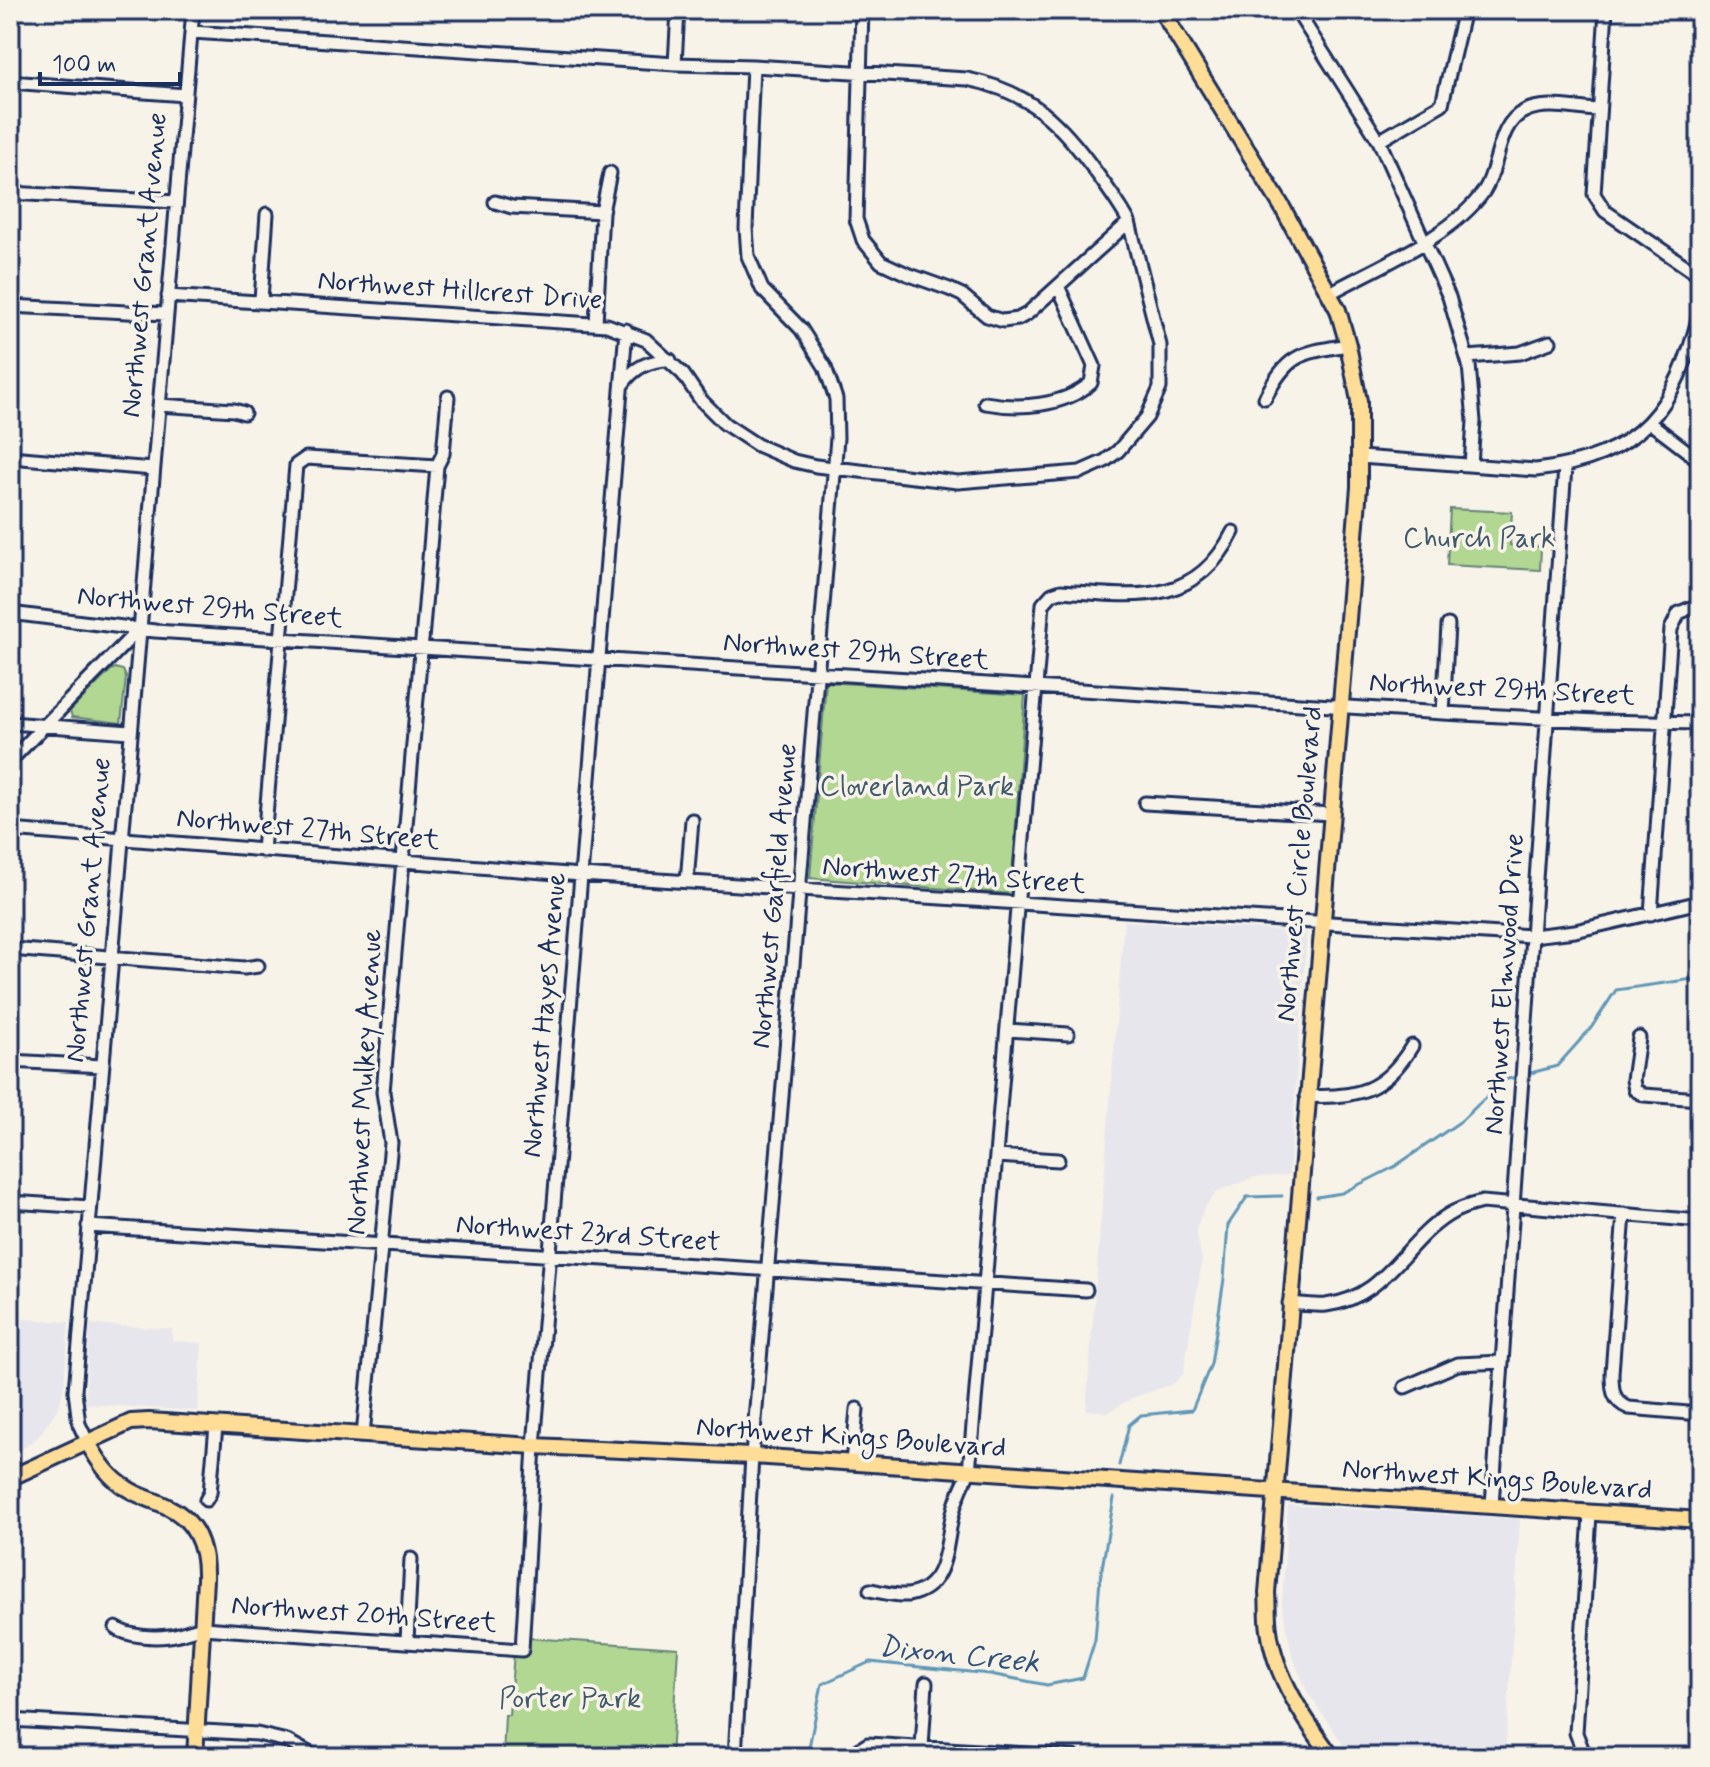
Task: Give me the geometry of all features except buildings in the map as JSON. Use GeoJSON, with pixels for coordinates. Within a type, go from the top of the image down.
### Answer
{"type":"FeatureCollection","features":[{"type":"Feature","properties":{"kind":"main road","name":"Northwest Circle Boulevard"},"geometry":{"type":"LineString","coordinates":[[1161,10],[1281,205],[1330,293],[1348,345],[1359,401],[1360,457],[1267,1593],[1269,1631],[1291,1694],[1304,1719],[1332,1757]]}},
{"type":"Feature","properties":{"kind":"main road","name":"Northwest Kings Boulevard"},"geometry":{"type":"LineString","coordinates":[[10,1478],[139,1421],[534,1446],[752,1456],[1700,1520]]}},
{"type":"Feature","properties":{"kind":"main road","name":"Northwest Grant Avenue"},"geometry":{"type":"LineString","coordinates":[[88,1443],[100,1464],[118,1483],[178,1512],[196,1532],[205,1563],[195,1757]]}},
{"type":"Feature","properties":{"kind":"street","name":"Northwest Grant Avenue"},"geometry":{"type":"LineString","coordinates":[[88,1443],[79,1424],[75,1391],[193,10]]}},
{"type":"Feature","properties":{"kind":"street"},"geometry":{"type":"LineString","coordinates":[[675,64],[678,10]]}},
{"type":"Feature","properties":{"kind":"street"},"geometry":{"type":"LineString","coordinates":[[862,10],[856,219],[863,240],[889,266],[962,295],[996,320],[1010,321],[1027,314],[1129,222]]}},
{"type":"Feature","properties":{"kind":"street"},"geometry":{"type":"LineString","coordinates":[[1296,10],[1379,141],[1449,297],[1467,357],[1474,421],[1471,465]]}},
{"type":"Feature","properties":{"kind":"street"},"geometry":{"type":"LineString","coordinates":[[1379,141],[1442,104],[1464,10]]}},
{"type":"Feature","properties":{"kind":"street"},"geometry":{"type":"LineString","coordinates":[[1606,10],[1593,187],[1597,200],[1605,211],[1629,229],[1700,276]]}},
{"type":"Feature","properties":{"kind":"street","name":"Northwest Hillcrest Drive"},"geometry":{"type":"LineString","coordinates":[[168,296],[596,323],[626,330],[646,340],[670,360],[715,414],[744,437],[794,461],[958,482],[1080,472],[1105,461],[1118,451],[1152,408],[1160,388],[1157,325],[1129,222],[1081,151],[1044,112],[1020,96],[989,83],[860,72],[675,64],[192,32]]}},
{"type":"Feature","properties":{"kind":"street","name":"Northwest Garfield Avenue"},"geometry":{"type":"LineString","coordinates":[[735,1757],[752,1456],[837,410],[825,367],[801,329],[762,289],[748,256],[746,228],[753,66]]}},
{"type":"Feature","properties":{"kind":"street"},"geometry":{"type":"LineString","coordinates":[[10,82],[185,95]]}},
{"type":"Feature","properties":{"kind":"street"},"geometry":{"type":"LineString","coordinates":[[1330,293],[1459,219],[1484,190],[1497,164],[1504,136],[1516,117],[1525,111],[1543,107],[1598,110]]}},
{"type":"Feature","properties":{"kind":"street"},"geometry":{"type":"LineString","coordinates":[[596,323],[602,212],[610,173]]}},
{"type":"Feature","properties":{"kind":"street"},"geometry":{"type":"LineString","coordinates":[[10,193],[176,202]]}},
{"type":"Feature","properties":{"kind":"street"},"geometry":{"type":"LineString","coordinates":[[495,202],[512,207],[602,212]]}},
{"type":"Feature","properties":{"kind":"street"},"geometry":{"type":"LineString","coordinates":[[261,300],[267,214]]}},
{"type":"Feature","properties":{"kind":"street"},"geometry":{"type":"LineString","coordinates":[[985,403],[1019,407],[1037,405],[1069,395],[1087,386],[1093,378],[1094,366],[1058,286]]}},
{"type":"Feature","properties":{"kind":"street"},"geometry":{"type":"LineString","coordinates":[[10,306],[166,314]]}},
{"type":"Feature","properties":{"kind":"street"},"geometry":{"type":"LineString","coordinates":[[1360,457],[1536,470],[1565,467],[1588,460],[1620,445],[1649,422],[1672,392],[1683,371],[1700,311]]}},
{"type":"Feature","properties":{"kind":"street","name":"Northwest Hayes Avenue"},"geometry":{"type":"LineString","coordinates":[[522,1650],[534,1446],[626,330]]}},
{"type":"Feature","properties":{"kind":"street"},"geometry":{"type":"LineString","coordinates":[[1467,357],[1520,353],[1550,342]]}},
{"type":"Feature","properties":{"kind":"street"},"geometry":{"type":"LineString","coordinates":[[1265,398],[1281,369],[1296,358],[1348,345]]}},
{"type":"Feature","properties":{"kind":"street"},"geometry":{"type":"LineString","coordinates":[[623,384],[645,364],[670,360]]}},
{"type":"Feature","properties":{"kind":"street","name":"Northwest Mulkey Avenue"},"geometry":{"type":"LineString","coordinates":[[363,1435],[391,1143],[383,1092],[437,466],[443,454],[448,397]]}},
{"type":"Feature","properties":{"kind":"street"},"geometry":{"type":"LineString","coordinates":[[159,405],[244,413]]}},
{"type":"Feature","properties":{"kind":"street"},"geometry":{"type":"LineString","coordinates":[[1649,422],[1700,461]]}},
{"type":"Feature","properties":{"kind":"street"},"geometry":{"type":"LineString","coordinates":[[10,457],[153,469]]}},
{"type":"Feature","properties":{"kind":"street"},"geometry":{"type":"LineString","coordinates":[[263,851],[296,465],[306,458],[437,466]]}},
{"type":"Feature","properties":{"kind":"street","name":"Northwest Elmwood Drive"},"geometry":{"type":"LineString","coordinates":[[1492,1505],[1565,467]]}},
{"type":"Feature","properties":{"kind":"street"},"geometry":{"type":"LineString","coordinates":[[870,1590],[909,1594],[920,1591],[937,1579],[943,1566],[954,1510],[969,1472],[1041,610],[1047,598],[1061,591],[1136,596],[1179,587],[1216,560],[1233,532]]}},
{"type":"Feature","properties":{"kind":"street"},"geometry":{"type":"LineString","coordinates":[[1651,914],[1671,629],[1679,613],[1700,604]]}},
{"type":"Feature","properties":{"kind":"street","name":"Northwest 29th Street"},"geometry":{"type":"LineString","coordinates":[[10,613],[139,629],[281,639],[1443,713],[1700,723]]}},
{"type":"Feature","properties":{"kind":"street"},"geometry":{"type":"LineString","coordinates":[[1443,713],[1448,625]]}},
{"type":"Feature","properties":{"kind":"street"},"geometry":{"type":"LineString","coordinates":[[10,761],[139,629]]}},
{"type":"Feature","properties":{"kind":"street"},"geometry":{"type":"LineString","coordinates":[[114,655],[136,666]]}},
{"type":"Feature","properties":{"kind":"street"},"geometry":{"type":"LineString","coordinates":[[10,723],[130,732]]}},
{"type":"Feature","properties":{"kind":"street"},"geometry":{"type":"LineString","coordinates":[[1145,803],[1331,814]]}},
{"type":"Feature","properties":{"kind":"street"},"geometry":{"type":"LineString","coordinates":[[687,882],[692,820]]}},
{"type":"Feature","properties":{"kind":"street","name":"Northwest 27th Street"},"geometry":{"type":"LineString","coordinates":[[10,830],[402,863],[1532,936],[1575,931],[1700,902]]}},
{"type":"Feature","properties":{"kind":"street"},"geometry":{"type":"LineString","coordinates":[[10,949],[244,968],[258,966]]}},
{"type":"Feature","properties":{"kind":"street"},"geometry":{"type":"LineString","coordinates":[[1008,1030],[1068,1034]]}},
{"type":"Feature","properties":{"kind":"street"},"geometry":{"type":"LineString","coordinates":[[1639,1038],[1634,1070],[1635,1090],[1644,1095],[1700,1099]]}},
{"type":"Feature","properties":{"kind":"street"},"geometry":{"type":"LineString","coordinates":[[1306,1096],[1340,1098],[1364,1092],[1390,1075],[1412,1046]]}},
{"type":"Feature","properties":{"kind":"street"},"geometry":{"type":"LineString","coordinates":[[10,1061],[102,1066]]}},
{"type":"Feature","properties":{"kind":"street"},"geometry":{"type":"LineString","coordinates":[[997,1156],[1058,1160]]}},
{"type":"Feature","properties":{"kind":"street"},"geometry":{"type":"LineString","coordinates":[[10,1202],[90,1207]]}},
{"type":"Feature","properties":{"kind":"street"},"geometry":{"type":"LineString","coordinates":[[1289,1303],[1327,1305],[1358,1296],[1390,1272],[1449,1214],[1482,1202],[1700,1221]]}},
{"type":"Feature","properties":{"kind":"street"},"geometry":{"type":"LineString","coordinates":[[1624,1214],[1613,1394],[1621,1405],[1629,1408],[1700,1414]]}},
{"type":"Feature","properties":{"kind":"street","name":"Northwest 23rd Street"},"geometry":{"type":"LineString","coordinates":[[88,1226],[1086,1290]]}},
{"type":"Feature","properties":{"kind":"street"},"geometry":{"type":"LineString","coordinates":[[1405,1387],[1458,1364],[1502,1362]]}},
{"type":"Feature","properties":{"kind":"street"},"geometry":{"type":"LineString","coordinates":[[852,1463],[857,1409]]}},
{"type":"Feature","properties":{"kind":"street"},"geometry":{"type":"LineString","coordinates":[[206,1500],[210,1493],[216,1426]]}},
{"type":"Feature","properties":{"kind":"street"},"geometry":{"type":"LineString","coordinates":[[1590,1514],[1576,1733],[1583,1751],[1596,1757]]}},
{"type":"Feature","properties":{"kind":"street"},"geometry":{"type":"LineString","coordinates":[[407,1641],[411,1559]]}},
{"type":"Feature","properties":{"kind":"street","name":"Northwest 20th Street"},"geometry":{"type":"LineString","coordinates":[[116,1628],[126,1633],[167,1636],[202,1628],[522,1650]]}},
{"type":"Feature","properties":{"kind":"street"},"geometry":{"type":"LineString","coordinates":[[922,1747],[926,1683]]}},
{"type":"Feature","properties":{"kind":"street"},"geometry":{"type":"LineString","coordinates":[[10,1720],[269,1735],[316,1757]]}},
{"type":"Feature","properties":{"kind":"street"},"geometry":{"type":"LineString","coordinates":[[857,1757],[860,1749],[868,1744],[1074,1757]]}},
{"type":"Feature","properties":{"kind":"shaded area"},"geometry":{"type":"Polygon","coordinates":[[[1124,921],[1307,932],[1289,1175],[1255,1177],[1218,1191],[1210,1200],[1196,1230],[1202,1260],[1183,1375],[1173,1384],[1132,1398],[1109,1412],[1086,1410],[1124,921]]]}},
{"type":"Feature","properties":{"kind":"shaded area"},"geometry":{"type":"Polygon","coordinates":[[[10,1318],[69,1322],[59,1407],[38,1437],[10,1458],[10,1318]]]}},
{"type":"Feature","properties":{"kind":"shaded area"},"geometry":{"type":"Polygon","coordinates":[[[90,1324],[172,1329],[172,1341],[202,1343],[198,1411],[85,1404],[90,1324]]]}},
{"type":"Feature","properties":{"kind":"shaded area"},"geometry":{"type":"Polygon","coordinates":[[[1288,1505],[1520,1519],[1505,1757],[1352,1757],[1308,1693],[1292,1655],[1282,1604],[1288,1505]]]}},
{"type":"Feature","properties":{"kind":"green space","name":"Church Park"},"geometry":{"type":"Polygon","coordinates":[[[1450,509],[1512,512],[1510,545],[1541,547],[1540,570],[1447,565],[1450,509]]]}},
{"type":"Feature","properties":{"kind":"green space"},"geometry":{"type":"Polygon","coordinates":[[[115,668],[123,670],[126,677],[121,723],[72,717],[70,711],[115,668]]]}},
{"type":"Feature","properties":{"kind":"green space","name":"Cloverland Park"},"geometry":{"type":"Polygon","coordinates":[[[826,682],[1025,695],[1011,894],[810,878],[826,682]]]}},
{"type":"Feature","properties":{"kind":"green space","name":"Porter Park"},"geometry":{"type":"Polygon","coordinates":[[[529,1638],[678,1648],[671,1757],[503,1757],[514,1652],[528,1653],[529,1638]]]}},
{"type":"Feature","properties":{"kind":"waterway","name":"Dixon Creek"},"geometry":{"type":"LineString","coordinates":[[1527,1074],[1557,1066],[1591,1028],[1616,990],[1700,978]]}},
{"type":"Feature","properties":{"kind":"waterway","name":"Dixon Creek"},"geometry":{"type":"LineString","coordinates":[[1317,1197],[1342,1193],[1394,1167],[1461,1121],[1504,1080],[1520,1076]]}},
{"type":"Feature","properties":{"kind":"waterway","name":"Dixon Creek"},"geometry":{"type":"LineString","coordinates":[[1119,1465],[1129,1425],[1141,1415],[1192,1410],[1211,1364],[1224,1279],[1228,1225],[1247,1197],[1282,1196]]}},
{"type":"Feature","properties":{"kind":"waterway","name":"Dixon Creek"},"geometry":{"type":"LineString","coordinates":[[807,1757],[822,1684],[870,1662],[990,1674],[1047,1685],[1083,1678],[1095,1640],[1100,1580],[1114,1498]]}}]}
